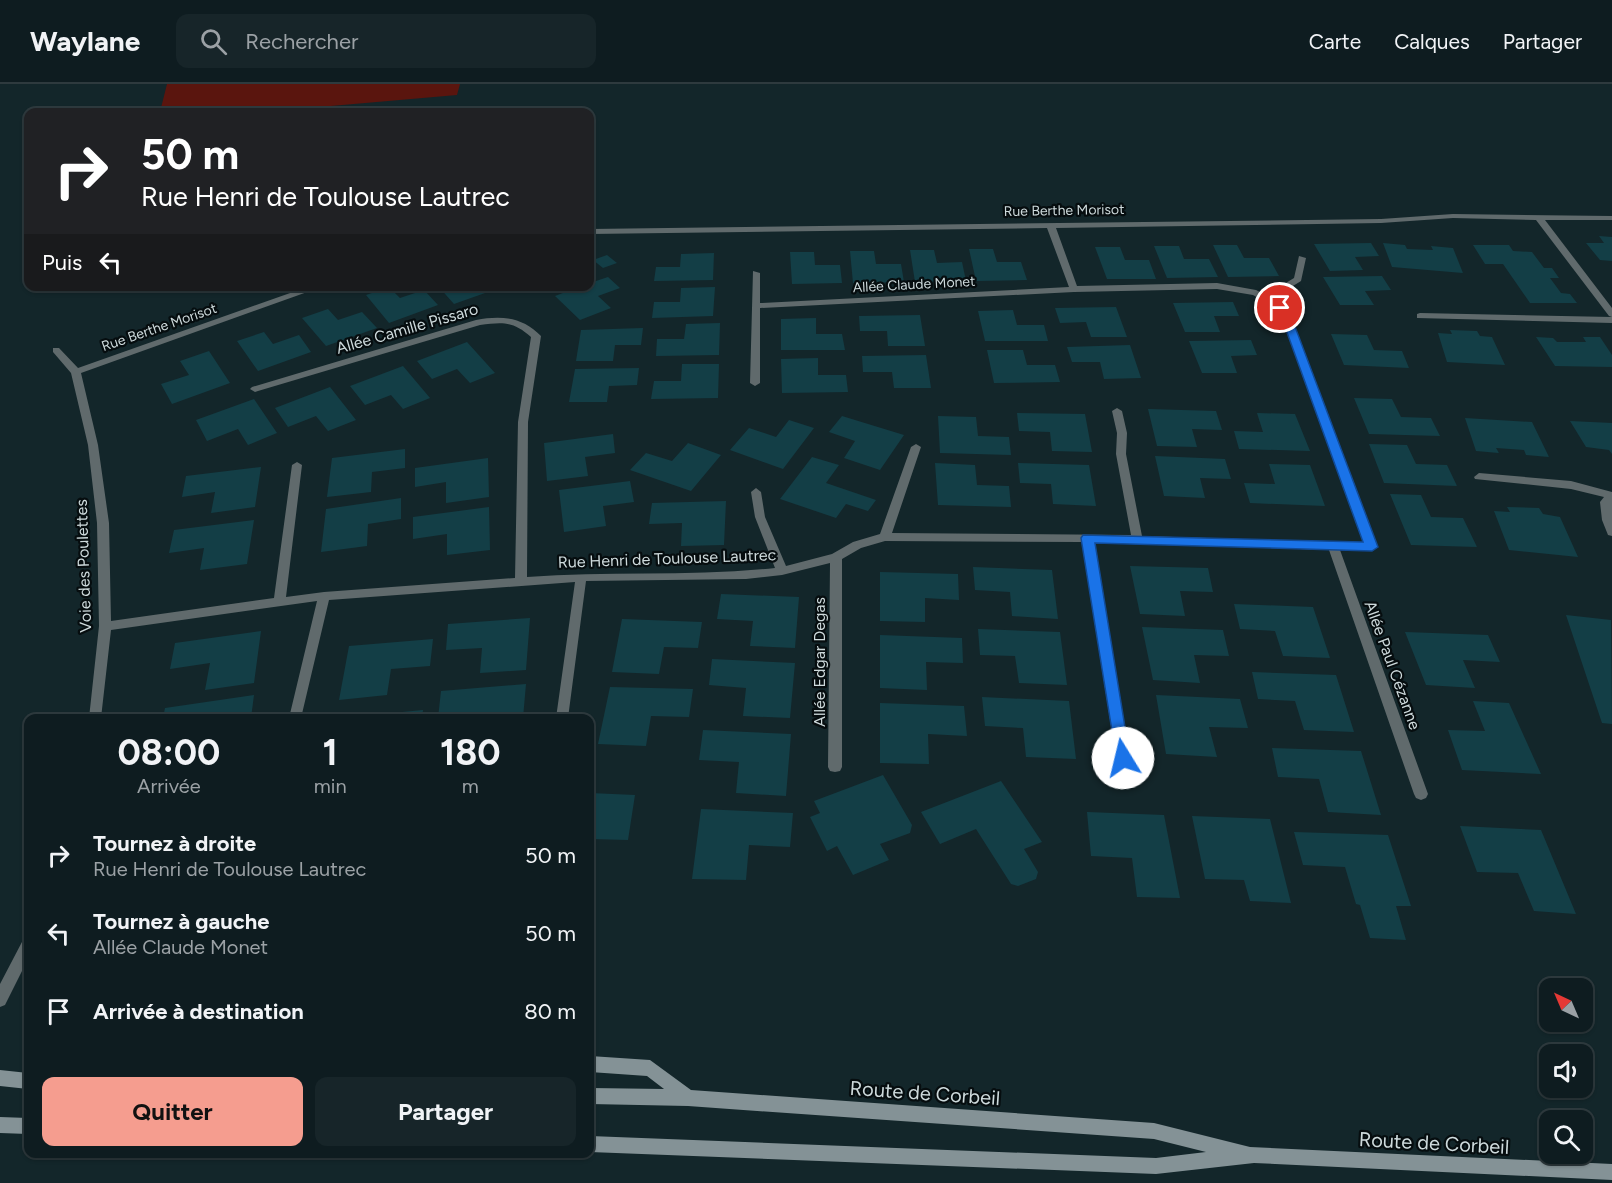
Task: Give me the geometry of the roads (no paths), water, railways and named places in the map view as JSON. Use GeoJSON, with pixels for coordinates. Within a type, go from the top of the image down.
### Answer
{"type":"FeatureCollection","features":[{"type":"Feature","properties":{"kind":"main road"},"geometry":{"type":"LineString","coordinates":[[594,1064],[650,1068],[688,1098]]}},
{"type":"Feature","properties":{"kind":"main road"},"geometry":{"type":"LineString","coordinates":[[0,1078],[24,1081]]}},
{"type":"Feature","properties":{"kind":"main road","name":"Route de Corbeil"},"geometry":{"type":"LineString","coordinates":[[594,1096],[688,1098],[1154,1131],[1254,1155]]}},
{"type":"Feature","properties":{"kind":"main road"},"geometry":{"type":"LineString","coordinates":[[0,1125],[24,1126]]}},
{"type":"Feature","properties":{"kind":"main road","name":"Route de Corbeil"},"geometry":{"type":"LineString","coordinates":[[594,1144],[905,1154],[1156,1166],[1254,1155],[1612,1172]]}},
{"type":"Feature","properties":{"kind":"street","name":"Rue Berthe Morisot"},"geometry":{"type":"LineString","coordinates":[[594,231],[1381,221],[1453,216],[1540,219],[1612,218]]}},
{"type":"Feature","properties":{"kind":"street"},"geometry":{"type":"LineString","coordinates":[[1540,219],[1612,314]]}},
{"type":"Feature","properties":{"kind":"street"},"geometry":{"type":"LineString","coordinates":[[1051,226],[1074,289]]}},
{"type":"Feature","properties":{"kind":"street"},"geometry":{"type":"LineString","coordinates":[[1267,298],[1298,279],[1302,258]]}},
{"type":"Feature","properties":{"kind":"street"},"geometry":{"type":"LineString","coordinates":[[755,383],[756,273]]}},
{"type":"Feature","properties":{"kind":"street","name":"Allée Claude Monet"},"geometry":{"type":"LineString","coordinates":[[756,306],[1074,289],[1217,286],[1256,293],[1267,298]]}},
{"type":"Feature","properties":{"kind":"street","name":"Rue Berthe Morisot"},"geometry":{"type":"LineString","coordinates":[[76,372],[306,291]]}},
{"type":"Feature","properties":{"kind":"street","name":"Rue Henri de Toulouse Lautrec"},"geometry":{"type":"LineString","coordinates":[[105,626],[324,596],[581,577],[746,575],[782,571],[836,557],[857,545],[885,537],[1137,539],[1372,547],[1286,316],[1267,298]]}},
{"type":"Feature","properties":{"kind":"street"},"geometry":{"type":"LineString","coordinates":[[1420,316],[1612,320]]}},
{"type":"Feature","properties":{"kind":"street","name":"Allée Camille Pissaro"},"geometry":{"type":"LineString","coordinates":[[255,389],[455,327],[503,319],[523,326],[536,336],[523,422],[521,581]]}},
{"type":"Feature","properties":{"kind":"street","name":"Voie des Poulettes"},"geometry":{"type":"LineString","coordinates":[[56,350],[76,372],[93,445],[103,523],[105,626],[94,714]]}},
{"type":"Feature","properties":{"kind":"street"},"geometry":{"type":"LineString","coordinates":[[1117,411],[1122,433],[1121,454],[1137,539]]}},
{"type":"Feature","properties":{"kind":"street"},"geometry":{"type":"LineString","coordinates":[[885,537],[916,447]]}},
{"type":"Feature","properties":{"kind":"street"},"geometry":{"type":"LineString","coordinates":[[280,602],[297,465]]}},
{"type":"Feature","properties":{"kind":"street"},"geometry":{"type":"LineString","coordinates":[[1479,477],[1571,485],[1612,496]]}},
{"type":"Feature","properties":{"kind":"street"},"geometry":{"type":"LineString","coordinates":[[756,492],[760,517],[782,571]]}},
{"type":"Feature","properties":{"kind":"street"},"geometry":{"type":"LineString","coordinates":[[1612,496],[1605,502],[1607,520],[1612,532]]}},
{"type":"Feature","properties":{"kind":"street"},"geometry":{"type":"LineString","coordinates":[[1088,538],[1123,758],[1131,782]]}},
{"type":"Feature","properties":{"kind":"street","name":"Allée Paul Cézanne"},"geometry":{"type":"LineString","coordinates":[[1333,546],[1421,794]]}},
{"type":"Feature","properties":{"kind":"street","name":"Allée Edgar Degas"},"geometry":{"type":"LineString","coordinates":[[835,767],[836,557]]}},
{"type":"Feature","properties":{"kind":"street"},"geometry":{"type":"LineString","coordinates":[[563,714],[581,577]]}},
{"type":"Feature","properties":{"kind":"street"},"geometry":{"type":"LineString","coordinates":[[296,714],[324,596]]}},
{"type":"Feature","properties":{"kind":"street"},"geometry":{"type":"LineString","coordinates":[[0,1000],[24,953]]}}]}
